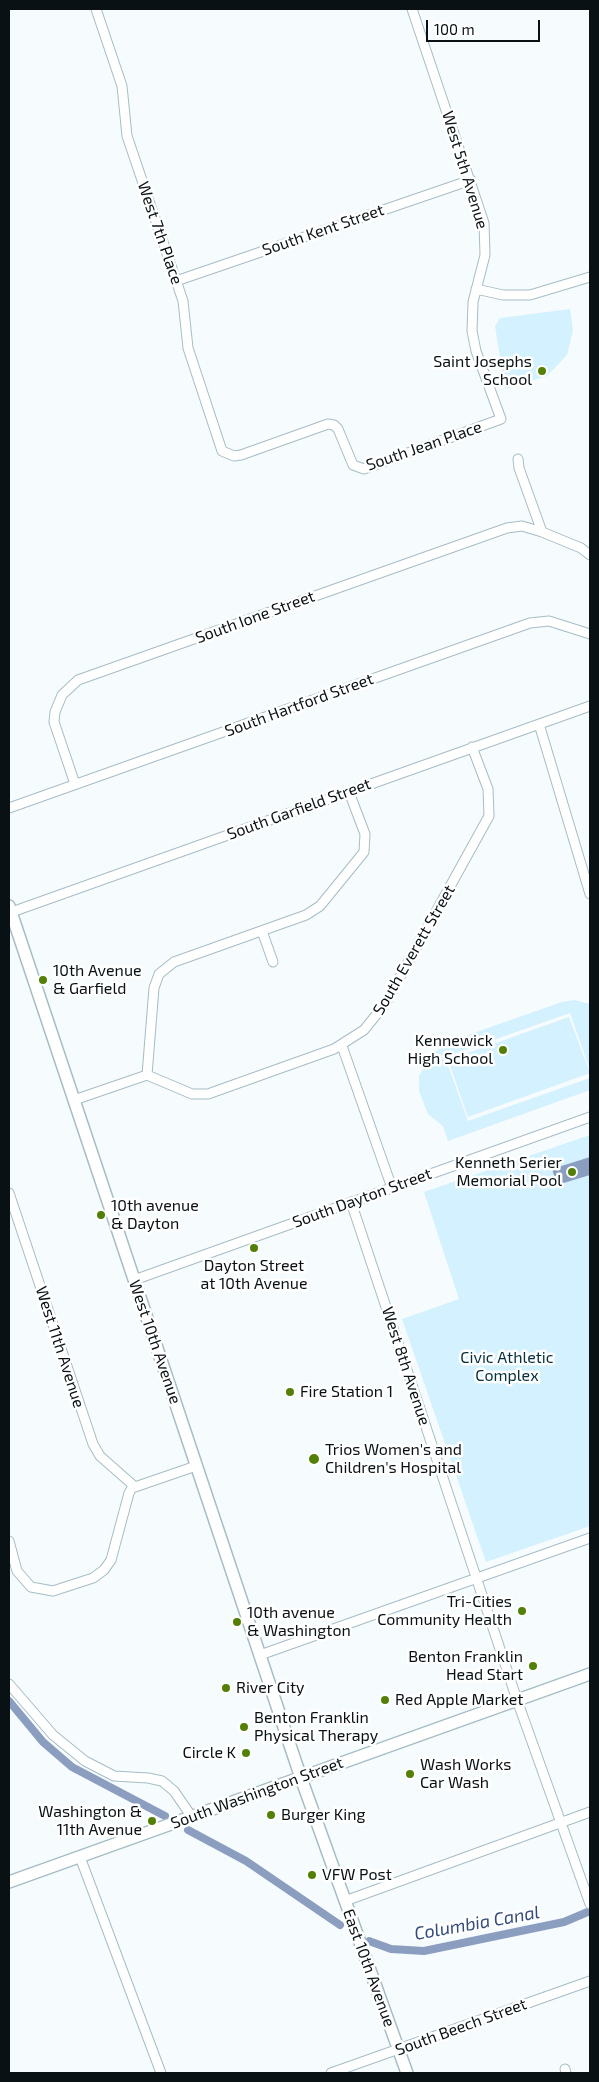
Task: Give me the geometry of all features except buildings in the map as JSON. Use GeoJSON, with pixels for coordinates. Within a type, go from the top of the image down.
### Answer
{"type":"FeatureCollection","features":[{"type":"Feature","properties":{"kind":"main road","name":"West 10th Avenue"},"geometry":{"type":"LineString","coordinates":[[10,910],[300,1778]]}},
{"type":"Feature","properties":{"kind":"main road","name":"South Washington Street"},"geometry":{"type":"LineString","coordinates":[[9,1882],[590,1674]]}},
{"type":"Feature","properties":{"kind":"main road","name":"East 10th Avenue"},"geometry":{"type":"LineString","coordinates":[[300,1778],[407,2073]]}},
{"type":"Feature","properties":{"kind":"street","name":"West 7th Place"},"geometry":{"type":"LineString","coordinates":[[96,9],[124,95],[127,136],[184,306],[186,340],[190,356],[220,447],[228,454]]}},
{"type":"Feature","properties":{"kind":"street","name":"West 5th Avenue"},"geometry":{"type":"LineString","coordinates":[[412,9],[471,180],[486,234],[483,265],[472,310],[474,341],[502,419]]}},
{"type":"Feature","properties":{"kind":"street","name":"South Kent Street"},"geometry":{"type":"LineString","coordinates":[[176,281],[471,180]]}},
{"type":"Feature","properties":{"kind":"street"},"geometry":{"type":"LineString","coordinates":[[476,289],[504,295],[530,295],[590,277]]}},
{"type":"Feature","properties":{"kind":"street","name":"South Jean Place"},"geometry":{"type":"LineString","coordinates":[[228,454],[241,455],[328,424],[334,425],[338,429],[353,465],[364,469],[502,419]]}},
{"type":"Feature","properties":{"kind":"street"},"geometry":{"type":"LineString","coordinates":[[518,459],[519,468],[542,532],[581,548],[590,555]]}},
{"type":"Feature","properties":{"kind":"street","name":"South Ione Street"},"geometry":{"type":"LineString","coordinates":[[75,784],[54,722],[55,712],[62,695],[78,680],[507,528],[522,526],[542,532]]}},
{"type":"Feature","properties":{"kind":"street","name":"South Hartford Street"},"geometry":{"type":"LineString","coordinates":[[9,808],[530,622],[549,621],[590,634]]}},
{"type":"Feature","properties":{"kind":"street","name":"South Garfield Street"},"geometry":{"type":"LineString","coordinates":[[10,910],[590,706]]}},
{"type":"Feature","properties":{"kind":"street"},"geometry":{"type":"LineString","coordinates":[[539,724],[590,894]]}},
{"type":"Feature","properties":{"kind":"street","name":"South Everett Street"},"geometry":{"type":"LineString","coordinates":[[147,1075],[192,1094],[208,1094],[342,1046],[364,1030],[385,1004],[490,816],[490,799],[472,747]]}},
{"type":"Feature","properties":{"kind":"street"},"geometry":{"type":"LineString","coordinates":[[74,1100],[147,1075],[154,988],[159,974],[174,962],[313,911],[360,858],[365,845],[365,834],[349,792]]}},
{"type":"Feature","properties":{"kind":"street"},"geometry":{"type":"LineString","coordinates":[[262,931],[273,962]]}},
{"type":"Feature","properties":{"kind":"street"},"geometry":{"type":"LineString","coordinates":[[342,1046],[392,1188]]}},
{"type":"Feature","properties":{"kind":"street","name":"South Dayton Street"},"geometry":{"type":"LineString","coordinates":[[134,1280],[590,1117]]}},
{"type":"Feature","properties":{"kind":"street","name":"West 11th Avenue"},"geometry":{"type":"LineString","coordinates":[[9,1193],[92,1444],[100,1456],[134,1486]]}},
{"type":"Feature","properties":{"kind":"street","name":"West 8th Avenue"},"geometry":{"type":"LineString","coordinates":[[351,1202],[517,1700],[590,1904]]}},
{"type":"Feature","properties":{"kind":"street"},"geometry":{"type":"LineString","coordinates":[[9,1541],[17,1571],[31,1587],[46,1591],[60,1590],[93,1578],[104,1570],[114,1552],[129,1493],[134,1486],[196,1466]]}},
{"type":"Feature","properties":{"kind":"street"},"geometry":{"type":"LineString","coordinates":[[260,1655],[590,1538]]}},
{"type":"Feature","properties":{"kind":"street"},"geometry":{"type":"LineString","coordinates":[[9,1684],[53,1735],[85,1761],[114,1776],[148,1778],[162,1781],[174,1790],[192,1817]]}},
{"type":"Feature","properties":{"kind":"street"},"geometry":{"type":"LineString","coordinates":[[345,1901],[590,1812]]}},
{"type":"Feature","properties":{"kind":"street"},"geometry":{"type":"LineString","coordinates":[[80,1857],[161,2073]]}},
{"type":"Feature","properties":{"kind":"street","name":"South Beech Street"},"geometry":{"type":"LineString","coordinates":[[331,2073],[590,1981]]}},
{"type":"Feature","properties":{"kind":"green space"},"geometry":{"type":"Polygon","coordinates":[[[570,309],[573,330],[567,355],[547,376],[505,389],[495,326],[500,318],[570,309]]]}},
{"type":"Feature","properties":{"kind":"green space"},"geometry":{"type":"Polygon","coordinates":[[[574,1000],[590,1004],[590,1070],[570,1013],[445,1057],[468,1121],[590,1078],[590,1090],[448,1141],[443,1126],[428,1114],[419,1091],[419,1076],[430,1056],[448,1042],[562,1002],[574,1000]]]}},
{"type":"Feature","properties":{"kind":"green space"},"geometry":{"type":"Polygon","coordinates":[[[569,1017],[590,1073],[468,1117],[448,1060],[569,1017]]]}},
{"type":"Feature","properties":{"kind":"green space","name":"Civic Athletic Complex"},"geometry":{"type":"Polygon","coordinates":[[[590,1135],[590,1526],[486,1562],[402,1319],[459,1299],[424,1192],[590,1135]]]}},
{"type":"Feature","properties":{"kind":"shaded area","name":"Kenneth Serier Memorial Pool"},"geometry":{"type":"Polygon","coordinates":[[[590,1157],[590,1175],[557,1185],[552,1169],[590,1157]]]}},
{"type":"Feature","properties":{"kind":"waterway","name":"Columbia Canal"},"geometry":{"type":"LineString","coordinates":[[9,1701],[43,1742],[72,1767],[165,1816]]}},
{"type":"Feature","properties":{"kind":"waterway","name":"Columbia Canal"},"geometry":{"type":"LineString","coordinates":[[188,1830],[246,1861],[340,1925]]}},
{"type":"Feature","properties":{"kind":"waterway","name":"Columbia Canal"},"geometry":{"type":"LineString","coordinates":[[369,1941],[391,1949],[424,1951],[564,1922],[590,1911]]}},
{"type":"Feature","properties":{"kind":"place","name":"Saint Josephs School"},"geometry":{"type":"Point","coordinates":[542,371]}},
{"type":"Feature","properties":{"kind":"place","name":"10th Avenue & Garfield"},"geometry":{"type":"Point","coordinates":[43,980]}},
{"type":"Feature","properties":{"kind":"place","name":"Kennewick High School"},"geometry":{"type":"Point","coordinates":[503,1050]}},
{"type":"Feature","properties":{"kind":"place","name":"Kenneth Serier Memorial Pool"},"geometry":{"type":"Point","coordinates":[572,1172]}},
{"type":"Feature","properties":{"kind":"place","name":"10th avenue & Dayton"},"geometry":{"type":"Point","coordinates":[101,1215]}},
{"type":"Feature","properties":{"kind":"place","name":"Dayton Street at 10th Avenue"},"geometry":{"type":"Point","coordinates":[254,1248]}},
{"type":"Feature","properties":{"kind":"place","name":"Fire Station 1"},"geometry":{"type":"Point","coordinates":[290,1392]}},
{"type":"Feature","properties":{"kind":"place","name":"Trios Women's and Children's Hospital"},"geometry":{"type":"Point","coordinates":[314,1459]}},
{"type":"Feature","properties":{"kind":"place","name":"Tri-Cities Community Health"},"geometry":{"type":"Point","coordinates":[522,1611]}},
{"type":"Feature","properties":{"kind":"place","name":"10th avenue & Washington"},"geometry":{"type":"Point","coordinates":[237,1622]}},
{"type":"Feature","properties":{"kind":"place","name":"Benton Franklin Head Start"},"geometry":{"type":"Point","coordinates":[533,1666]}},
{"type":"Feature","properties":{"kind":"place","name":"River City"},"geometry":{"type":"Point","coordinates":[226,1688]}},
{"type":"Feature","properties":{"kind":"place","name":"Red Apple Market"},"geometry":{"type":"Point","coordinates":[385,1700]}},
{"type":"Feature","properties":{"kind":"place","name":"Benton Franklin Physical Therapy"},"geometry":{"type":"Point","coordinates":[244,1727]}},
{"type":"Feature","properties":{"kind":"place","name":"Circle K"},"geometry":{"type":"Point","coordinates":[246,1753]}},
{"type":"Feature","properties":{"kind":"place","name":"Wash Works Car Wash"},"geometry":{"type":"Point","coordinates":[410,1774]}},
{"type":"Feature","properties":{"kind":"place","name":"Burger King"},"geometry":{"type":"Point","coordinates":[271,1815]}},
{"type":"Feature","properties":{"kind":"place","name":"Washington & 11th Avenue"},"geometry":{"type":"Point","coordinates":[152,1821]}},
{"type":"Feature","properties":{"kind":"place","name":"VFW Post"},"geometry":{"type":"Point","coordinates":[312,1875]}}]}
